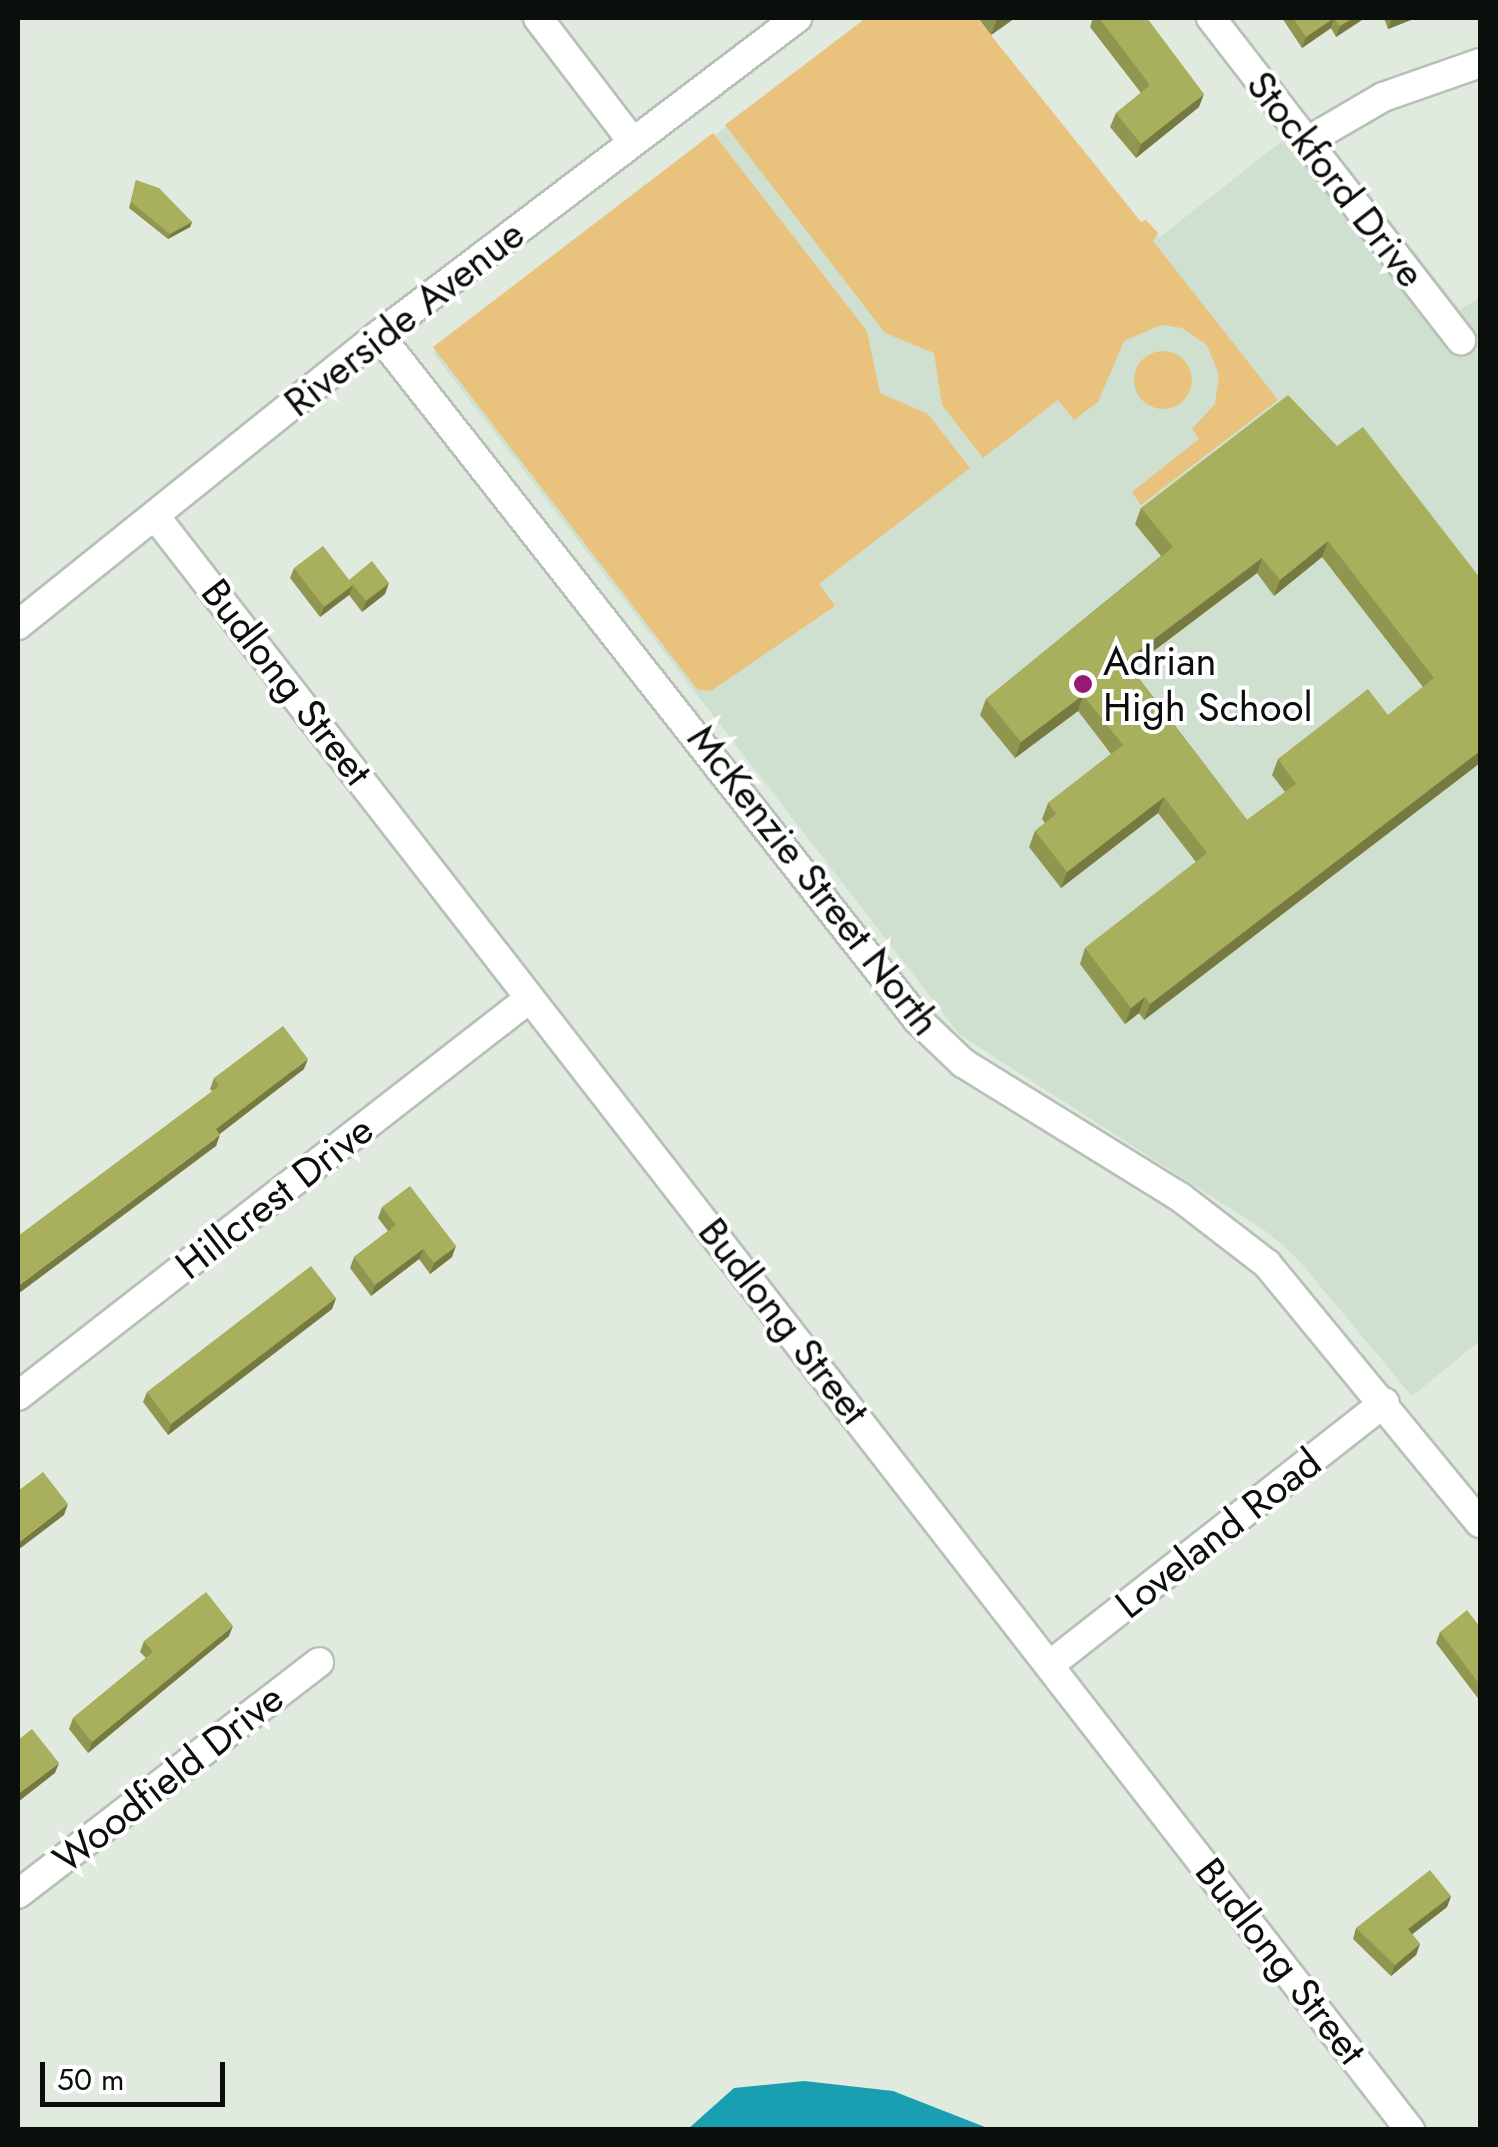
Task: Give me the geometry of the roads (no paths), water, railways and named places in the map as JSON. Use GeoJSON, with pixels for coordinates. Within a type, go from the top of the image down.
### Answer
{"type":"FeatureCollection","features":[{"type":"Feature","properties":{"kind":"street"},"geometry":{"type":"LineString","coordinates":[[538,18],[632,141]]}},
{"type":"Feature","properties":{"kind":"street","name":"Riverside Avenue"},"geometry":{"type":"LineString","coordinates":[[18,625],[379,336],[797,18]]}},
{"type":"Feature","properties":{"kind":"street","name":"Stockford Drive"},"geometry":{"type":"LineString","coordinates":[[1211,18],[1461,340]]}},
{"type":"Feature","properties":{"kind":"street"},"geometry":{"type":"LineString","coordinates":[[1306,142],[1383,97],[1480,63]]}},
{"type":"Feature","properties":{"kind":"street","name":"McKenzie Street North"},"geometry":{"type":"LineString","coordinates":[[379,336],[918,1019],[963,1063],[1222,1226],[1301,1297],[1480,1523]]}},
{"type":"Feature","properties":{"kind":"street","name":"Budlong Street"},"geometry":{"type":"LineString","coordinates":[[155,516],[1410,2130]]}},
{"type":"Feature","properties":{"kind":"street","name":"Hillcrest Drive"},"geometry":{"type":"LineString","coordinates":[[18,1396],[530,998]]}},
{"type":"Feature","properties":{"kind":"street","name":"Loveland Road"},"geometry":{"type":"LineString","coordinates":[[1051,1664],[1385,1402]]}},
{"type":"Feature","properties":{"kind":"street","name":"Woodfield Drive"},"geometry":{"type":"LineString","coordinates":[[18,1894],[319,1662]]}},
{"type":"Feature","properties":{"kind":"water"},"geometry":{"type":"Polygon","coordinates":[[[804,2081],[893,2091],[990,2129],[688,2129],[734,2088],[804,2081]]]}},
{"type":"Feature","properties":{"kind":"place","name":"Adrian High School"},"geometry":{"type":"Point","coordinates":[1083,684]}}]}
